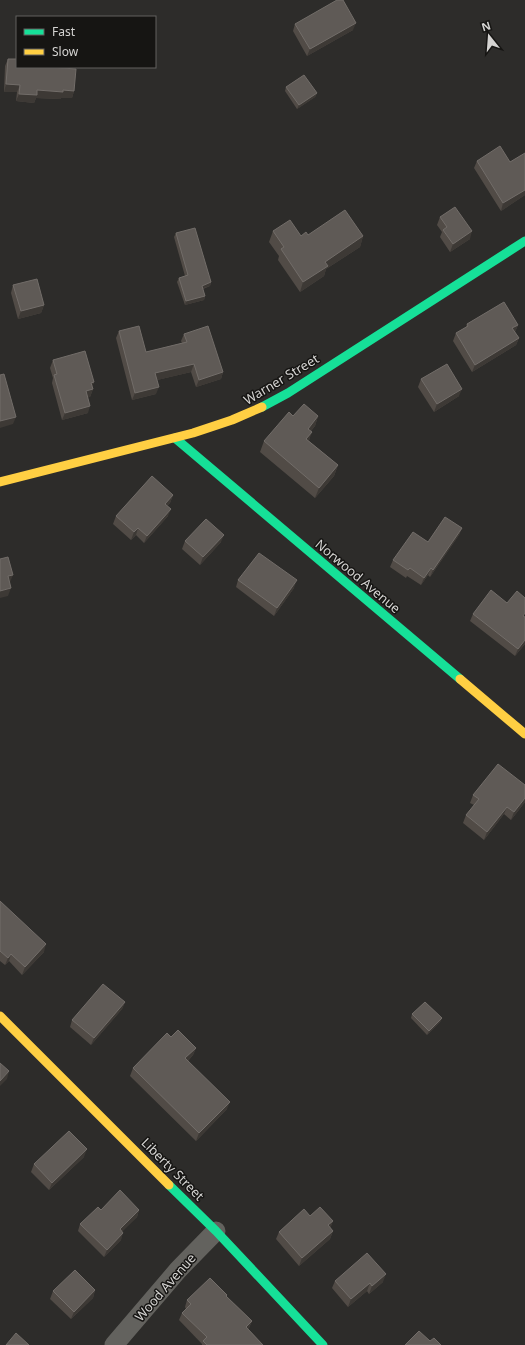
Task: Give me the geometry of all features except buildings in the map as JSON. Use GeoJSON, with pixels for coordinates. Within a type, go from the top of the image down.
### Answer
{"type":"FeatureCollection","features":[{"type":"Feature","properties":{"kind":"street","name":"Warner Street"},"geometry":{"type":"LineString","coordinates":[[0,482],[175,438],[230,422],[272,403],[525,241]]}},
{"type":"Feature","properties":{"kind":"street","name":"Norwood Avenue"},"geometry":{"type":"LineString","coordinates":[[175,438],[525,734]]}},
{"type":"Feature","properties":{"kind":"street","name":"Liberty Street"},"geometry":{"type":"LineString","coordinates":[[0,1016],[216,1231],[323,1345]]}},
{"type":"Feature","properties":{"kind":"street","name":"Wood Avenue"},"geometry":{"type":"LineString","coordinates":[[114,1345],[178,1270],[216,1231]]}},
{"type":"Feature","properties":{"kind":"traffic: fast"},"geometry":{"type":"LineString","coordinates":[[262,407],[288,393],[525,241]]}},
{"type":"Feature","properties":{"kind":"traffic: fast"},"geometry":{"type":"LineString","coordinates":[[175,438],[460,679]]}},
{"type":"Feature","properties":{"kind":"traffic: fast"},"geometry":{"type":"LineString","coordinates":[[169,1185],[216,1231],[323,1345]]}},
{"type":"Feature","properties":{"kind":"traffic: slow"},"geometry":{"type":"LineString","coordinates":[[0,482],[193,433],[232,420],[262,407]]}},
{"type":"Feature","properties":{"kind":"traffic: slow"},"geometry":{"type":"LineString","coordinates":[[460,679],[525,734]]}},
{"type":"Feature","properties":{"kind":"traffic: slow"},"geometry":{"type":"LineString","coordinates":[[0,1016],[169,1185]]}}]}
